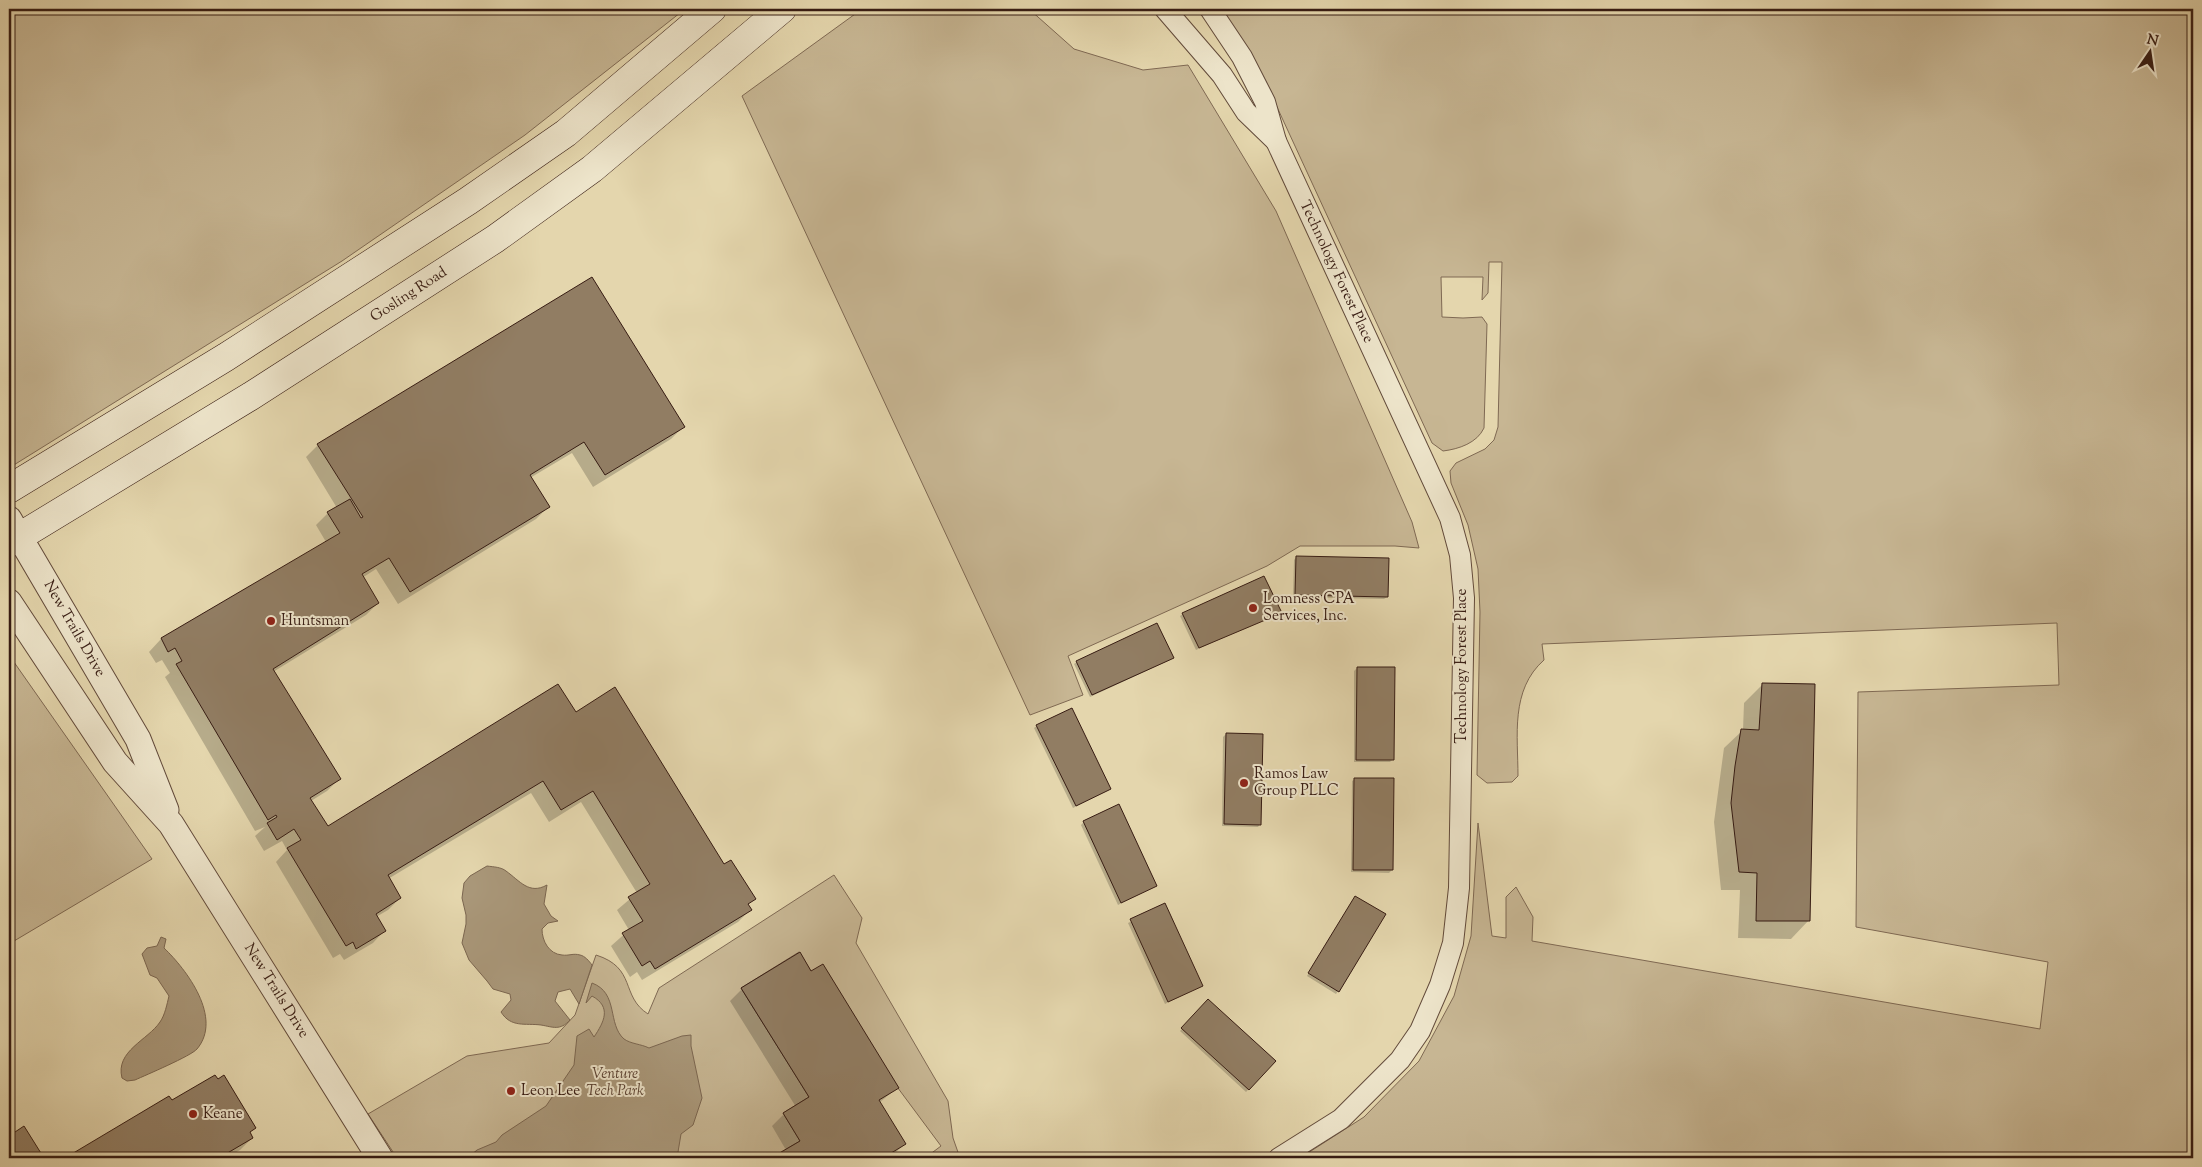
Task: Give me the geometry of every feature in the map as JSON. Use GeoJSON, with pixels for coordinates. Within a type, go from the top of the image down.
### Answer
{"type":"FeatureCollection","features":[{"type":"Feature","properties":{"kind":"main road"},"geometry":{"type":"LineString","coordinates":[[9,489],[226,357],[468,201],[566,133],[712,9]]}},
{"type":"Feature","properties":{"kind":"main road","name":"Gosling Road"},"geometry":{"type":"LineString","coordinates":[[12,533],[251,396],[494,240],[592,169],[782,9]]}},
{"type":"Feature","properties":{"kind":"street","name":"Technology Forest Place"},"geometry":{"type":"LineString","coordinates":[[1165,9],[1222,74],[1246,112],[1276,141]]}},
{"type":"Feature","properties":{"kind":"street","name":"Technology Forest Place"},"geometry":{"type":"LineString","coordinates":[[1210,9],[1242,57],[1265,102],[1276,141],[1450,518],[1460,555],[1464,598],[1459,888],[1453,943],[1440,985],[1420,1031],[1400,1060],[1341,1119],[1279,1158]]}},
{"type":"Feature","properties":{"kind":"street","name":"New Trails Drive"},"geometry":{"type":"LineString","coordinates":[[12,533],[138,739],[171,824]]}},
{"type":"Feature","properties":{"kind":"street","name":"New Trails Drive"},"geometry":{"type":"LineString","coordinates":[[9,602],[115,762],[171,824],[380,1158]]}},
{"type":"Feature","properties":{"kind":"green space"},"geometry":{"type":"Polygon","coordinates":[[[9,9],[685,9],[525,135],[342,261],[9,468],[9,9]]]}},
{"type":"Feature","properties":{"kind":"green space"},"geometry":{"type":"Polygon","coordinates":[[[862,9],[1029,9],[1074,49],[1143,70],[1188,65],[1276,211],[1412,522],[1419,548],[1395,546],[1300,546],[1267,566],[1068,656],[1083,695],[1030,715],[742,96],[862,9]]]}},
{"type":"Feature","properties":{"kind":"green space"},"geometry":{"type":"Polygon","coordinates":[[[1222,9],[2193,9],[2193,1158],[1300,1158],[1364,1117],[1419,1061],[1454,996],[1471,936],[1478,823],[1492,936],[1506,938],[1506,897],[1516,887],[1533,917],[1532,941],[2040,1029],[2048,962],[1856,927],[1858,692],[2059,685],[2057,623],[1542,644],[1544,660],[1533,672],[1526,685],[1518,714],[1518,776],[1512,782],[1487,783],[1477,775],[1480,612],[1478,569],[1468,525],[1451,483],[1450,471],[1456,463],[1485,449],[1494,440],[1498,427],[1502,262],[1489,262],[1488,293],[1482,300],[1483,277],[1441,277],[1442,317],[1482,317],[1487,324],[1484,428],[1477,438],[1467,444],[1443,451],[1432,443],[1265,81],[1222,9]]]}},
{"type":"Feature","properties":{"kind":"green space"},"geometry":{"type":"Polygon","coordinates":[[[9,655],[152,859],[9,944],[9,655]]]}},
{"type":"Feature","properties":{"kind":"green space","name":"Venture Tech Park"},"geometry":{"type":"Polygon","coordinates":[[[834,875],[862,918],[856,943],[948,1101],[953,1138],[960,1158],[925,1158],[941,1146],[811,971],[799,952],[741,988],[809,1097],[783,1113],[800,1141],[771,1158],[397,1158],[368,1114],[467,1056],[549,1043],[575,1015],[596,955],[617,967],[639,1007],[648,1014],[659,988],[834,875]]]}},
{"type":"Feature","properties":{"kind":"shaded area"},"geometry":{"type":"Polygon","coordinates":[[[487,866],[504,870],[530,888],[541,888],[547,885],[544,904],[551,916],[558,921],[548,923],[542,929],[543,938],[547,946],[557,954],[582,956],[592,965],[579,1004],[570,989],[558,992],[555,1001],[570,1020],[563,1026],[519,1024],[509,1020],[501,1012],[511,1000],[510,994],[493,989],[469,960],[462,943],[466,924],[462,898],[464,883],[470,876],[487,866]]]}},
{"type":"Feature","properties":{"kind":"shaded area"},"geometry":{"type":"Polygon","coordinates":[[[161,937],[166,939],[164,948],[183,969],[199,995],[206,1023],[204,1037],[197,1049],[186,1056],[135,1080],[127,1081],[122,1078],[123,1060],[155,1028],[165,1013],[169,996],[157,978],[150,975],[142,954],[147,948],[157,946],[161,937]]]}},
{"type":"Feature","properties":{"kind":"shaded area"},"geometry":{"type":"Polygon","coordinates":[[[592,983],[606,994],[610,1001],[619,1033],[627,1041],[649,1048],[682,1036],[691,1035],[691,1046],[702,1098],[693,1125],[681,1134],[677,1158],[471,1158],[471,1155],[477,1150],[496,1142],[502,1135],[546,1106],[574,1065],[577,1036],[589,1029],[594,1037],[601,1026],[604,1010],[598,1000],[592,996],[586,1003],[592,983]]]}},
{"type":"Feature","properties":{"kind":"building","name":"Huntsman"},"geometry":{"type":"Polygon","coordinates":[[[592,277],[685,427],[605,475],[584,442],[530,475],[550,507],[410,592],[389,558],[362,574],[379,603],[273,669],[341,779],[310,798],[328,826],[558,684],[576,712],[615,687],[724,864],[731,860],[756,899],[748,904],[752,910],[655,969],[650,961],[642,966],[622,933],[643,921],[628,897],[650,884],[593,791],[561,810],[543,781],[388,875],[401,898],[376,914],[386,931],[356,949],[353,942],[346,946],[287,848],[301,840],[294,829],[277,840],[267,823],[277,817],[276,815],[268,820],[176,664],[182,661],[175,648],[168,652],[161,638],[340,533],[327,512],[350,499],[361,518],[363,517],[317,444],[592,277]]]}},
{"type":"Feature","properties":{"kind":"building"},"geometry":{"type":"Polygon","coordinates":[[[1296,556],[1389,558],[1388,597],[1295,595],[1296,556]]]}},
{"type":"Feature","properties":{"kind":"building"},"geometry":{"type":"Polygon","coordinates":[[[1264,576],[1282,613],[1199,648],[1182,613],[1264,576]]]}},
{"type":"Feature","properties":{"kind":"building"},"geometry":{"type":"Polygon","coordinates":[[[1157,623],[1174,658],[1092,695],[1076,661],[1157,623]]]}},
{"type":"Feature","properties":{"kind":"building"},"geometry":{"type":"Polygon","coordinates":[[[1357,667],[1395,667],[1394,760],[1356,760],[1357,667]]]}},
{"type":"Feature","properties":{"kind":"building"},"geometry":{"type":"Polygon","coordinates":[[[1762,683],[1815,684],[1810,921],[1756,921],[1757,873],[1739,872],[1731,803],[1735,766],[1741,729],[1759,730],[1762,683]]]}},
{"type":"Feature","properties":{"kind":"building"},"geometry":{"type":"Polygon","coordinates":[[[1072,708],[1111,789],[1076,806],[1036,725],[1072,708]]]}},
{"type":"Feature","properties":{"kind":"building"},"geometry":{"type":"Polygon","coordinates":[[[1226,733],[1263,734],[1261,825],[1224,824],[1226,733]]]}},
{"type":"Feature","properties":{"kind":"building"},"geometry":{"type":"Polygon","coordinates":[[[1354,778],[1394,778],[1393,870],[1353,870],[1354,778]]]}},
{"type":"Feature","properties":{"kind":"building"},"geometry":{"type":"Polygon","coordinates":[[[1119,804],[1157,886],[1121,903],[1083,821],[1119,804]]]}},
{"type":"Feature","properties":{"kind":"building"},"geometry":{"type":"Polygon","coordinates":[[[1355,896],[1386,914],[1339,992],[1308,973],[1355,896]]]}},
{"type":"Feature","properties":{"kind":"building"},"geometry":{"type":"Polygon","coordinates":[[[1165,903],[1203,986],[1168,1002],[1130,919],[1165,903]]]}},
{"type":"Feature","properties":{"kind":"building"},"geometry":{"type":"Polygon","coordinates":[[[800,952],[811,971],[823,964],[899,1088],[879,1100],[906,1144],[883,1158],[771,1158],[800,1141],[783,1113],[809,1097],[741,988],[800,952]]]}},
{"type":"Feature","properties":{"kind":"building"},"geometry":{"type":"Polygon","coordinates":[[[1208,999],[1276,1061],[1249,1090],[1181,1028],[1208,999]]]}},
{"type":"Feature","properties":{"kind":"building","name":"Keane"},"geometry":{"type":"Polygon","coordinates":[[[215,1075],[218,1079],[224,1075],[256,1128],[250,1132],[253,1138],[219,1158],[65,1158],[169,1096],[172,1100],[215,1075]]]}},
{"type":"Feature","properties":{"kind":"building"},"geometry":{"type":"Polygon","coordinates":[[[24,1126],[44,1158],[9,1158],[9,1136],[24,1126]]]}},
{"type":"Feature","properties":{"kind":"place","name":"Lomness CPA Services, Inc."},"geometry":{"type":"Point","coordinates":[1253,608]}},
{"type":"Feature","properties":{"kind":"place","name":"Huntsman"},"geometry":{"type":"Point","coordinates":[271,621]}},
{"type":"Feature","properties":{"kind":"place","name":"Ramos Law Group PLLC"},"geometry":{"type":"Point","coordinates":[1244,783]}},
{"type":"Feature","properties":{"kind":"place","name":"Leon Lee"},"geometry":{"type":"Point","coordinates":[511,1091]}},
{"type":"Feature","properties":{"kind":"place","name":"Keane"},"geometry":{"type":"Point","coordinates":[193,1114]}}]}
